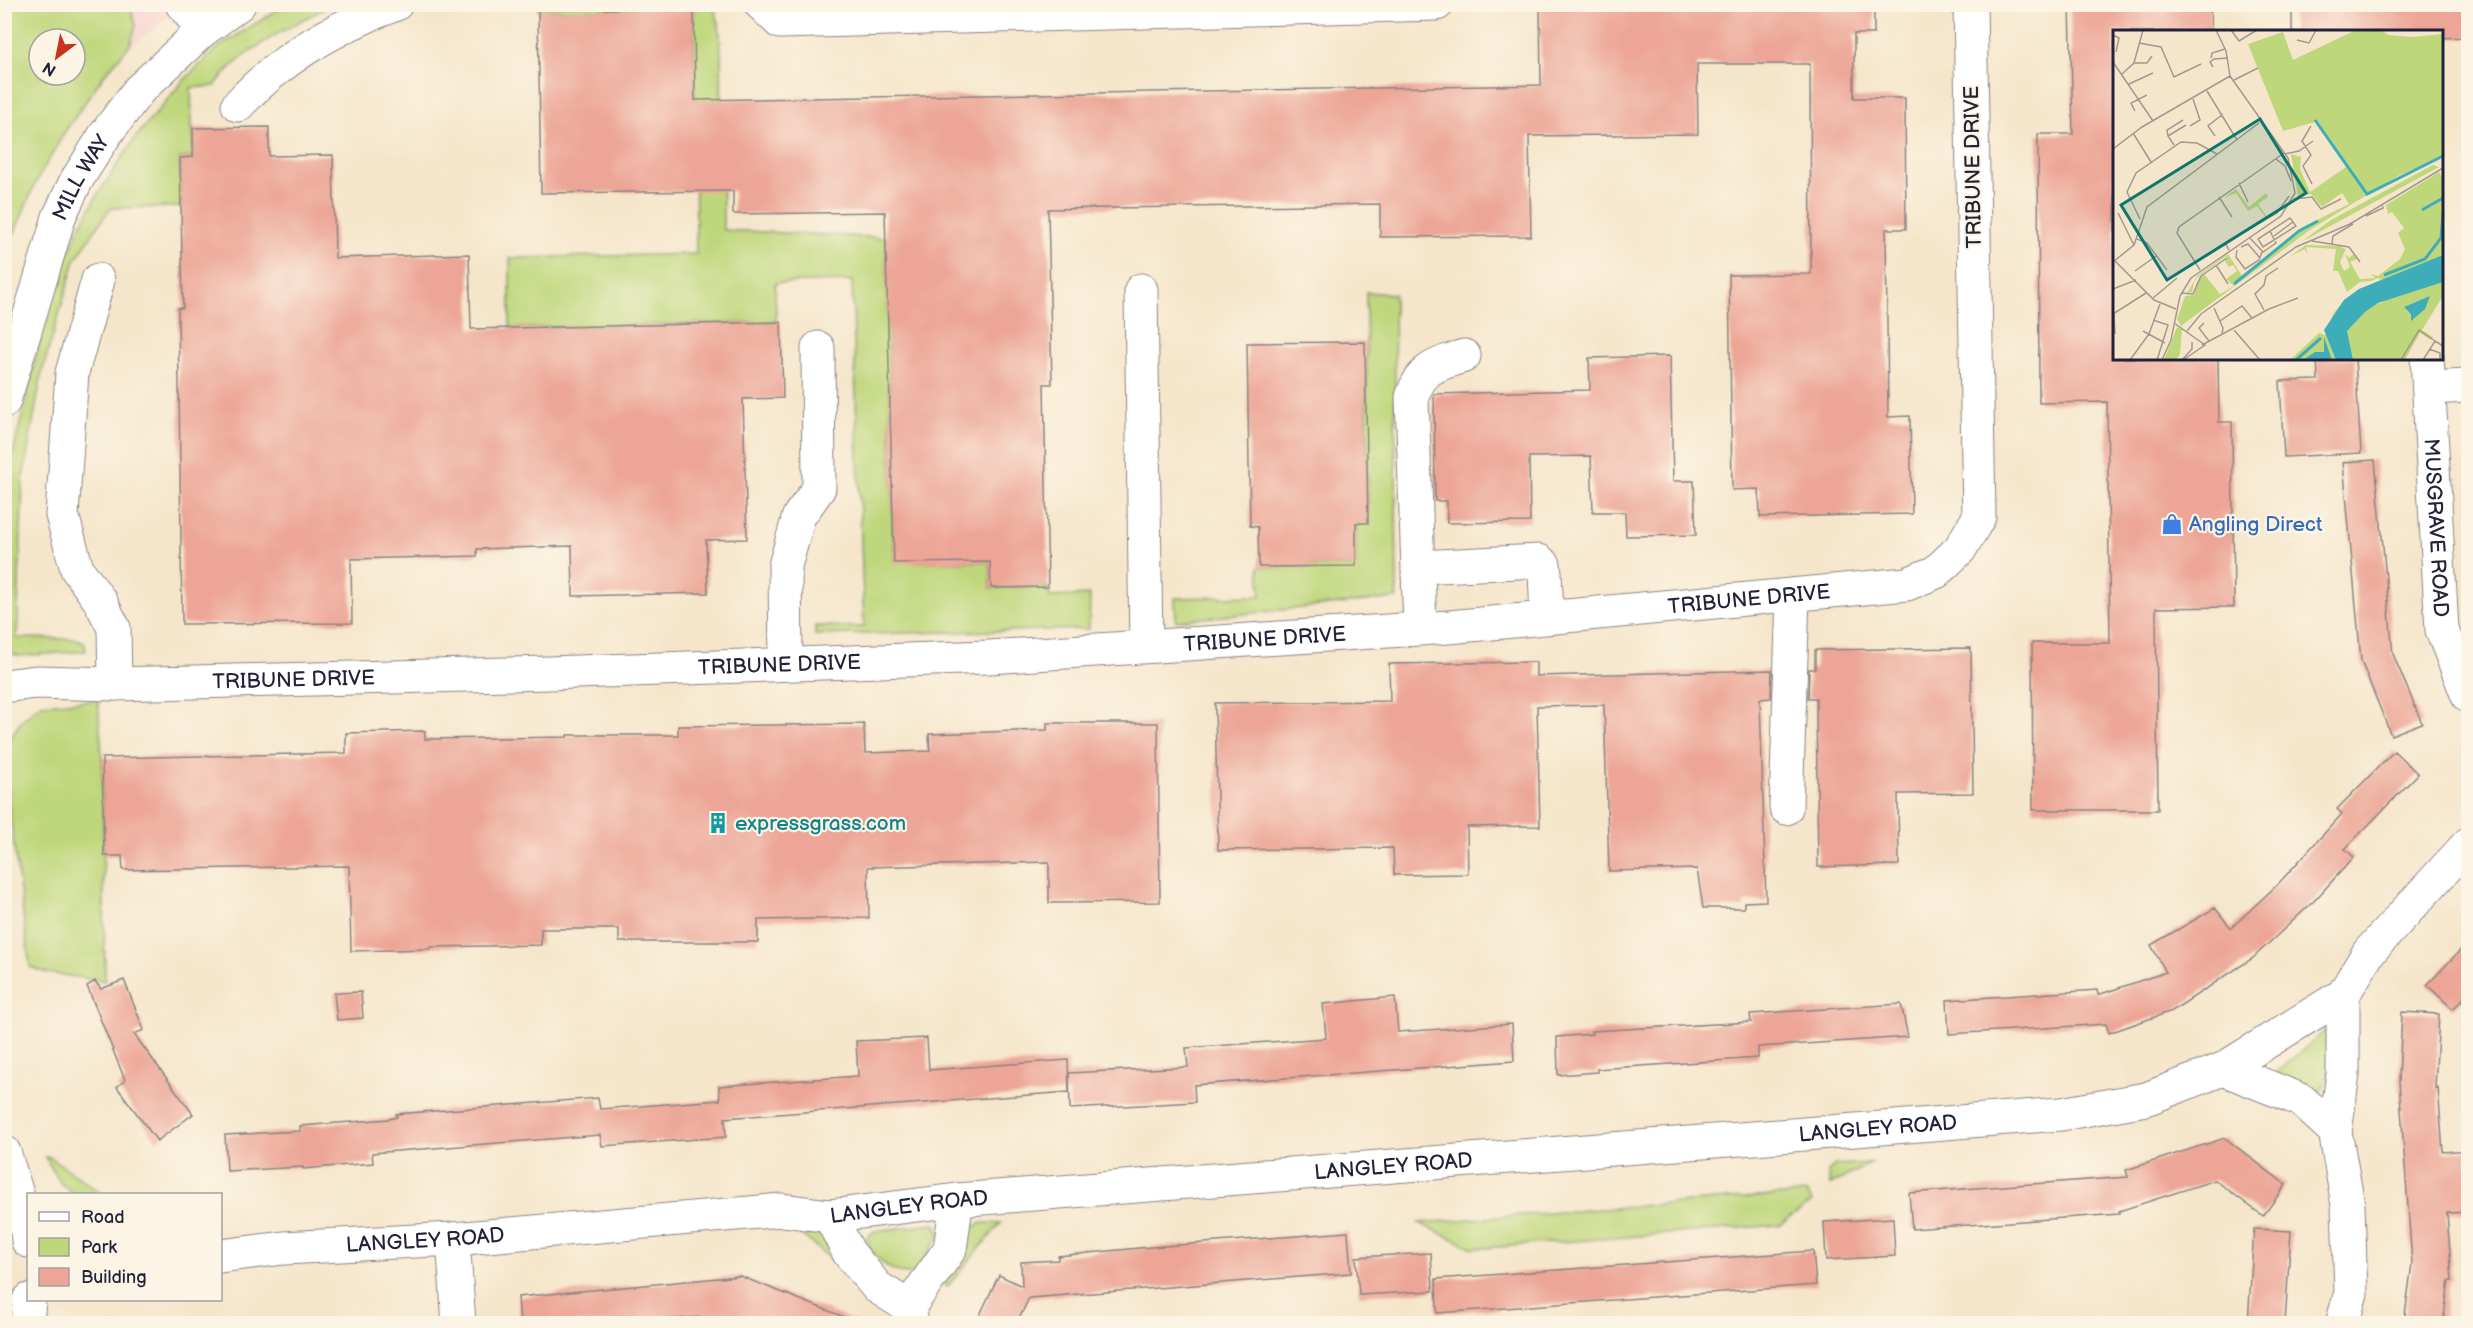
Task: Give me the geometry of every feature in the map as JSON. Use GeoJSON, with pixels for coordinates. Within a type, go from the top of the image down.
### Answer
{"type":"FeatureCollection","features":[{"type":"Feature","properties":{"kind":"street"},"geometry":{"type":"LineString","coordinates":[[182,4],[203,30]]}},
{"type":"Feature","properties":{"kind":"street","name":"MILL WAY"},"geometry":{"type":"LineString","coordinates":[[4,401],[59,217],[76,181],[105,135],[139,90],[203,30],[239,4]]}},
{"type":"Feature","properties":{"kind":"street"},"geometry":{"type":"LineString","coordinates":[[238,105],[259,82],[300,50],[396,4]]}},
{"type":"Feature","properties":{"kind":"street"},"geometry":{"type":"LineString","coordinates":[[761,4],[780,22],[1437,4]]}},
{"type":"Feature","properties":{"kind":"street","name":"TRIBUNE DRIVE"},"geometry":{"type":"LineString","coordinates":[[4,686],[36,682],[115,684],[561,673],[988,657],[1420,628],[1907,584],[1936,572],[1960,549],[1979,517],[1970,4]]}},
{"type":"Feature","properties":{"kind":"street"},"geometry":{"type":"LineString","coordinates":[[98,280],[72,373],[62,515],[77,569],[100,601],[114,628],[115,684]]}},
{"type":"Feature","properties":{"kind":"street"},"geometry":{"type":"LineString","coordinates":[[1141,290],[1146,646]]}},
{"type":"Feature","properties":{"kind":"street"},"geometry":{"type":"LineString","coordinates":[[786,664],[785,566],[799,516],[819,488],[818,348]]}},
{"type":"Feature","properties":{"kind":"street"},"geometry":{"type":"LineString","coordinates":[[1420,628],[1412,397],[1424,373],[1434,365],[1464,356]]}},
{"type":"Feature","properties":{"kind":"street","name":"MUSGRAVE ROAD"},"geometry":{"type":"LineString","coordinates":[[2469,386],[2428,374],[2442,630],[2469,696]]}},
{"type":"Feature","properties":{"kind":"street"},"geometry":{"type":"LineString","coordinates":[[1419,567],[1539,561],[1544,565],[1547,617]]}},
{"type":"Feature","properties":{"kind":"street"},"geometry":{"type":"LineString","coordinates":[[1786,808],[1793,595]]}},
{"type":"Feature","properties":{"kind":"street","name":"LANGLEY ROAD"},"geometry":{"type":"LineString","coordinates":[[222,1256],[284,1248],[453,1239],[782,1210],[830,1216],[957,1200],[2061,1114],[2145,1099],[2223,1069],[2343,995],[2369,952],[2469,844]]}},
{"type":"Feature","properties":{"kind":"street"},"geometry":{"type":"LineString","coordinates":[[2342,1323],[2351,1293],[2348,1216],[2335,1131],[2343,1074],[2343,995]]}},
{"type":"Feature","properties":{"kind":"street"},"geometry":{"type":"LineString","coordinates":[[2223,1069],[2301,1100],[2335,1131]]}},
{"type":"Feature","properties":{"kind":"street"},"geometry":{"type":"LineString","coordinates":[[4,1152],[27,1232]]}},
{"type":"Feature","properties":{"kind":"street"},"geometry":{"type":"LineString","coordinates":[[830,1216],[849,1253],[877,1287],[911,1315],[950,1249],[957,1200]]}},
{"type":"Feature","properties":{"kind":"street"},"geometry":{"type":"LineString","coordinates":[[453,1239],[459,1323]]}},
{"type":"Feature","properties":{"kind":"street"},"geometry":{"type":"LineString","coordinates":[[27,1323],[30,1301]]}},
{"type":"Feature","properties":{"kind":"shaded area"},"geometry":{"type":"Polygon","coordinates":[[[37,5],[183,5],[118,57],[87,37],[87,27],[71,27],[37,5]]]}},
{"type":"Feature","properties":{"kind":"green space"},"geometry":{"type":"Polygon","coordinates":[[[5,4],[129,5],[136,25],[130,45],[104,75],[66,130],[34,186],[12,239],[5,265],[5,4]]]}},
{"type":"Feature","properties":{"kind":"green space"},"geometry":{"type":"Polygon","coordinates":[[[285,5],[332,5],[252,50],[225,73],[215,86],[191,88],[193,157],[180,158],[181,207],[113,208],[108,211],[75,260],[42,372],[23,478],[17,638],[77,639],[84,642],[86,651],[19,656],[5,651],[5,487],[49,302],[78,230],[98,194],[136,137],[183,81],[217,48],[285,5]]]}},
{"type":"Feature","properties":{"kind":"green space"},"geometry":{"type":"Polygon","coordinates":[[[537,5],[713,5],[719,23],[721,53],[723,230],[886,238],[894,562],[990,562],[991,588],[1048,587],[1050,597],[1090,595],[1089,629],[815,635],[815,626],[864,627],[852,281],[775,283],[776,322],[510,328],[510,258],[696,254],[694,9],[538,10],[537,5]]]}},
{"type":"Feature","properties":{"kind":"green space"},"geometry":{"type":"Polygon","coordinates":[[[1366,292],[1394,294],[1397,598],[1176,621],[1175,598],[1261,596],[1259,567],[1356,566],[1356,523],[1368,522],[1366,292]]]}},
{"type":"Feature","properties":{"kind":"green space"},"geometry":{"type":"Polygon","coordinates":[[[98,700],[102,758],[105,981],[47,973],[30,967],[5,777],[5,746],[22,720],[41,704],[98,700]]]}},
{"type":"Feature","properties":{"kind":"green space"},"geometry":{"type":"Polygon","coordinates":[[[2331,1026],[2329,1074],[2322,1089],[2316,1093],[2276,1073],[2331,1026]]]}},
{"type":"Feature","properties":{"kind":"green space"},"geometry":{"type":"Polygon","coordinates":[[[45,1157],[50,1157],[101,1193],[71,1193],[60,1182],[45,1157]]]}},
{"type":"Feature","properties":{"kind":"green space"},"geometry":{"type":"Polygon","coordinates":[[[1872,1163],[1830,1185],[1828,1171],[1835,1165],[1872,1163]]]}},
{"type":"Feature","properties":{"kind":"green space"},"geometry":{"type":"Polygon","coordinates":[[[1808,1193],[1812,1202],[1779,1225],[1484,1248],[1473,1248],[1419,1223],[1808,1193]]]}},
{"type":"Feature","properties":{"kind":"green space"},"geometry":{"type":"Polygon","coordinates":[[[982,1223],[1001,1223],[947,1287],[943,1283],[971,1228],[982,1223]]]}},
{"type":"Feature","properties":{"kind":"green space"},"geometry":{"type":"Polygon","coordinates":[[[935,1224],[941,1234],[913,1274],[898,1272],[884,1264],[873,1252],[867,1238],[874,1231],[935,1224]]]}},
{"type":"Feature","properties":{"kind":"green space"},"geometry":{"type":"Polygon","coordinates":[[[823,1233],[866,1289],[802,1235],[823,1233]]]}},
{"type":"Feature","properties":{"kind":"building"},"geometry":{"type":"Polygon","coordinates":[[[1540,4],[1874,4],[1874,34],[1854,34],[1854,98],[1905,98],[1906,229],[1886,229],[1888,417],[1910,416],[1912,514],[1760,517],[1759,489],[1732,490],[1729,275],[1811,274],[1810,64],[1697,64],[1698,134],[1529,136],[1531,236],[1380,237],[1380,204],[1048,209],[1052,384],[1044,384],[1048,587],[991,588],[990,562],[894,563],[885,212],[733,214],[733,191],[541,193],[538,10],[694,8],[695,100],[1541,85],[1540,4]]]}},
{"type":"Feature","properties":{"kind":"building"},"geometry":{"type":"Polygon","coordinates":[[[2070,4],[2210,4],[2211,30],[2113,30],[2113,360],[2218,360],[2219,422],[2232,422],[2234,607],[2156,608],[2158,810],[2033,810],[2032,643],[2110,643],[2107,402],[2039,403],[2038,134],[2073,134],[2070,4]]]}},
{"type":"Feature","properties":{"kind":"building"},"geometry":{"type":"Polygon","coordinates":[[[2402,4],[2468,4],[2469,37],[2443,38],[2443,30],[2292,30],[2292,9],[2402,4]]]}},
{"type":"Feature","properties":{"kind":"building"},"geometry":{"type":"Polygon","coordinates":[[[269,127],[269,156],[333,155],[335,258],[469,254],[471,329],[781,322],[783,398],[743,399],[747,539],[706,540],[708,593],[573,596],[572,546],[477,549],[477,556],[351,559],[352,623],[182,624],[178,308],[183,308],[180,158],[193,157],[193,128],[269,127]]]}},
{"type":"Feature","properties":{"kind":"building"},"geometry":{"type":"Polygon","coordinates":[[[1365,342],[1368,523],[1356,523],[1356,566],[1259,567],[1258,527],[1250,526],[1247,343],[1365,342]]]}},
{"type":"Feature","properties":{"kind":"building"},"geometry":{"type":"Polygon","coordinates":[[[1670,356],[1673,481],[1694,481],[1696,535],[1626,536],[1625,512],[1593,512],[1591,456],[1529,457],[1530,522],[1447,523],[1447,501],[1435,501],[1434,394],[1590,390],[1589,358],[1670,356]]]}},
{"type":"Feature","properties":{"kind":"building"},"geometry":{"type":"Polygon","coordinates":[[[2317,360],[2355,360],[2361,453],[2284,457],[2280,381],[2318,380],[2317,360]]]}},
{"type":"Feature","properties":{"kind":"building"},"geometry":{"type":"Polygon","coordinates":[[[2375,460],[2393,654],[2422,723],[2391,735],[2361,661],[2343,462],[2375,460]]]}},
{"type":"Feature","properties":{"kind":"building"},"geometry":{"type":"Polygon","coordinates":[[[1971,648],[1973,793],[1898,794],[1899,865],[1818,867],[1816,698],[1808,698],[1809,669],[1815,669],[1815,650],[1971,648]]]}},
{"type":"Feature","properties":{"kind":"building"},"geometry":{"type":"Polygon","coordinates":[[[1536,662],[1536,676],[1772,670],[1771,698],[1760,699],[1766,901],[1744,902],[1744,908],[1703,908],[1697,869],[1609,871],[1604,705],[1537,706],[1540,826],[1467,827],[1468,874],[1394,875],[1393,848],[1218,850],[1215,703],[1390,701],[1389,664],[1536,662]]]}},
{"type":"Feature","properties":{"kind":"building"},"geometry":{"type":"Polygon","coordinates":[[[1047,723],[1158,723],[1160,902],[1049,903],[1049,862],[868,867],[869,918],[758,920],[758,942],[619,942],[619,929],[541,929],[541,945],[351,951],[349,866],[123,870],[122,856],[104,856],[102,758],[346,753],[346,733],[425,731],[425,739],[567,737],[567,735],[678,735],[678,726],[864,724],[865,753],[930,751],[929,734],[1047,730],[1047,723]]]}},
{"type":"Feature","properties":{"kind":"building"},"geometry":{"type":"Polygon","coordinates":[[[2394,751],[2418,774],[2345,849],[2354,857],[2314,901],[2253,958],[2172,1011],[2109,1033],[2106,1024],[1949,1034],[1947,1000],[2097,990],[2098,995],[2166,972],[2151,945],[2215,908],[2231,928],[2277,885],[2342,814],[2337,809],[2394,751]]]}},
{"type":"Feature","properties":{"kind":"building"},"geometry":{"type":"Polygon","coordinates":[[[2469,941],[2469,993],[2453,1009],[2427,985],[2469,941]]]}},
{"type":"Feature","properties":{"kind":"building"},"geometry":{"type":"Polygon","coordinates":[[[124,980],[144,1030],[134,1034],[193,1114],[157,1141],[117,1087],[125,1080],[87,986],[95,981],[101,989],[124,980]]]}},
{"type":"Feature","properties":{"kind":"building"},"geometry":{"type":"Polygon","coordinates":[[[361,992],[363,1018],[337,1020],[334,993],[361,992]]]}},
{"type":"Feature","properties":{"kind":"building"},"geometry":{"type":"Polygon","coordinates":[[[1395,997],[1398,1032],[1512,1024],[1514,1061],[1194,1085],[1195,1102],[1070,1109],[1069,1073],[1188,1067],[1186,1048],[1326,1038],[1323,1004],[1395,997]]]}},
{"type":"Feature","properties":{"kind":"building"},"geometry":{"type":"Polygon","coordinates":[[[1901,1004],[1908,1037],[1758,1047],[1758,1058],[1597,1069],[1597,1072],[1558,1075],[1557,1037],[1592,1034],[1591,1031],[1751,1022],[1750,1014],[1901,1004]]]}},
{"type":"Feature","properties":{"kind":"building"},"geometry":{"type":"Polygon","coordinates":[[[2402,1012],[2439,1014],[2435,1088],[2438,1087],[2443,1152],[2469,1150],[2469,1212],[2447,1213],[2452,1281],[2449,1281],[2443,1323],[2404,1323],[2412,1263],[2399,1081],[2402,1012]]]}},
{"type":"Feature","properties":{"kind":"building"},"geometry":{"type":"Polygon","coordinates":[[[927,1038],[929,1070],[1068,1060],[1069,1092],[725,1118],[726,1137],[602,1146],[600,1135],[372,1153],[373,1163],[303,1169],[303,1167],[227,1171],[225,1135],[300,1131],[300,1126],[389,1119],[397,1117],[396,1114],[598,1098],[600,1109],[720,1100],[719,1086],[858,1076],[856,1041],[927,1038]]]}},
{"type":"Feature","properties":{"kind":"building"},"geometry":{"type":"Polygon","coordinates":[[[2225,1138],[2286,1185],[2263,1216],[2215,1180],[2119,1211],[2119,1214],[1912,1229],[1909,1193],[2128,1177],[2126,1170],[2225,1138]]]}},
{"type":"Feature","properties":{"kind":"building"},"geometry":{"type":"Polygon","coordinates":[[[1893,1218],[1895,1256],[1826,1260],[1824,1222],[1893,1218]]]}},
{"type":"Feature","properties":{"kind":"building"},"geometry":{"type":"Polygon","coordinates":[[[2254,1229],[2291,1231],[2285,1323],[2248,1323],[2254,1229]]]}},
{"type":"Feature","properties":{"kind":"building"},"geometry":{"type":"Polygon","coordinates":[[[1348,1232],[1351,1273],[1029,1298],[1017,1323],[976,1323],[999,1275],[1022,1286],[1021,1262],[1058,1260],[1058,1256],[1139,1248],[1348,1232]]]}},
{"type":"Feature","properties":{"kind":"building"},"geometry":{"type":"Polygon","coordinates":[[[1813,1251],[1816,1285],[1437,1313],[1436,1279],[1813,1251]]]}},
{"type":"Feature","properties":{"kind":"building"},"geometry":{"type":"Polygon","coordinates":[[[1431,1253],[1433,1291],[1359,1295],[1356,1257],[1431,1253]]]}},
{"type":"Feature","properties":{"kind":"building"},"geometry":{"type":"Polygon","coordinates":[[[740,1276],[857,1322],[701,1323],[701,1317],[627,1323],[520,1323],[518,1297],[740,1276]]]}},
{"type":"Feature","properties":{"kind":"place","name":"Angling Direct"},"geometry":{"type":"Point","coordinates":[2172,524]}},
{"type":"Feature","properties":{"kind":"place","name":"expressgrass.com"},"geometry":{"type":"Point","coordinates":[718,823]}}]}
